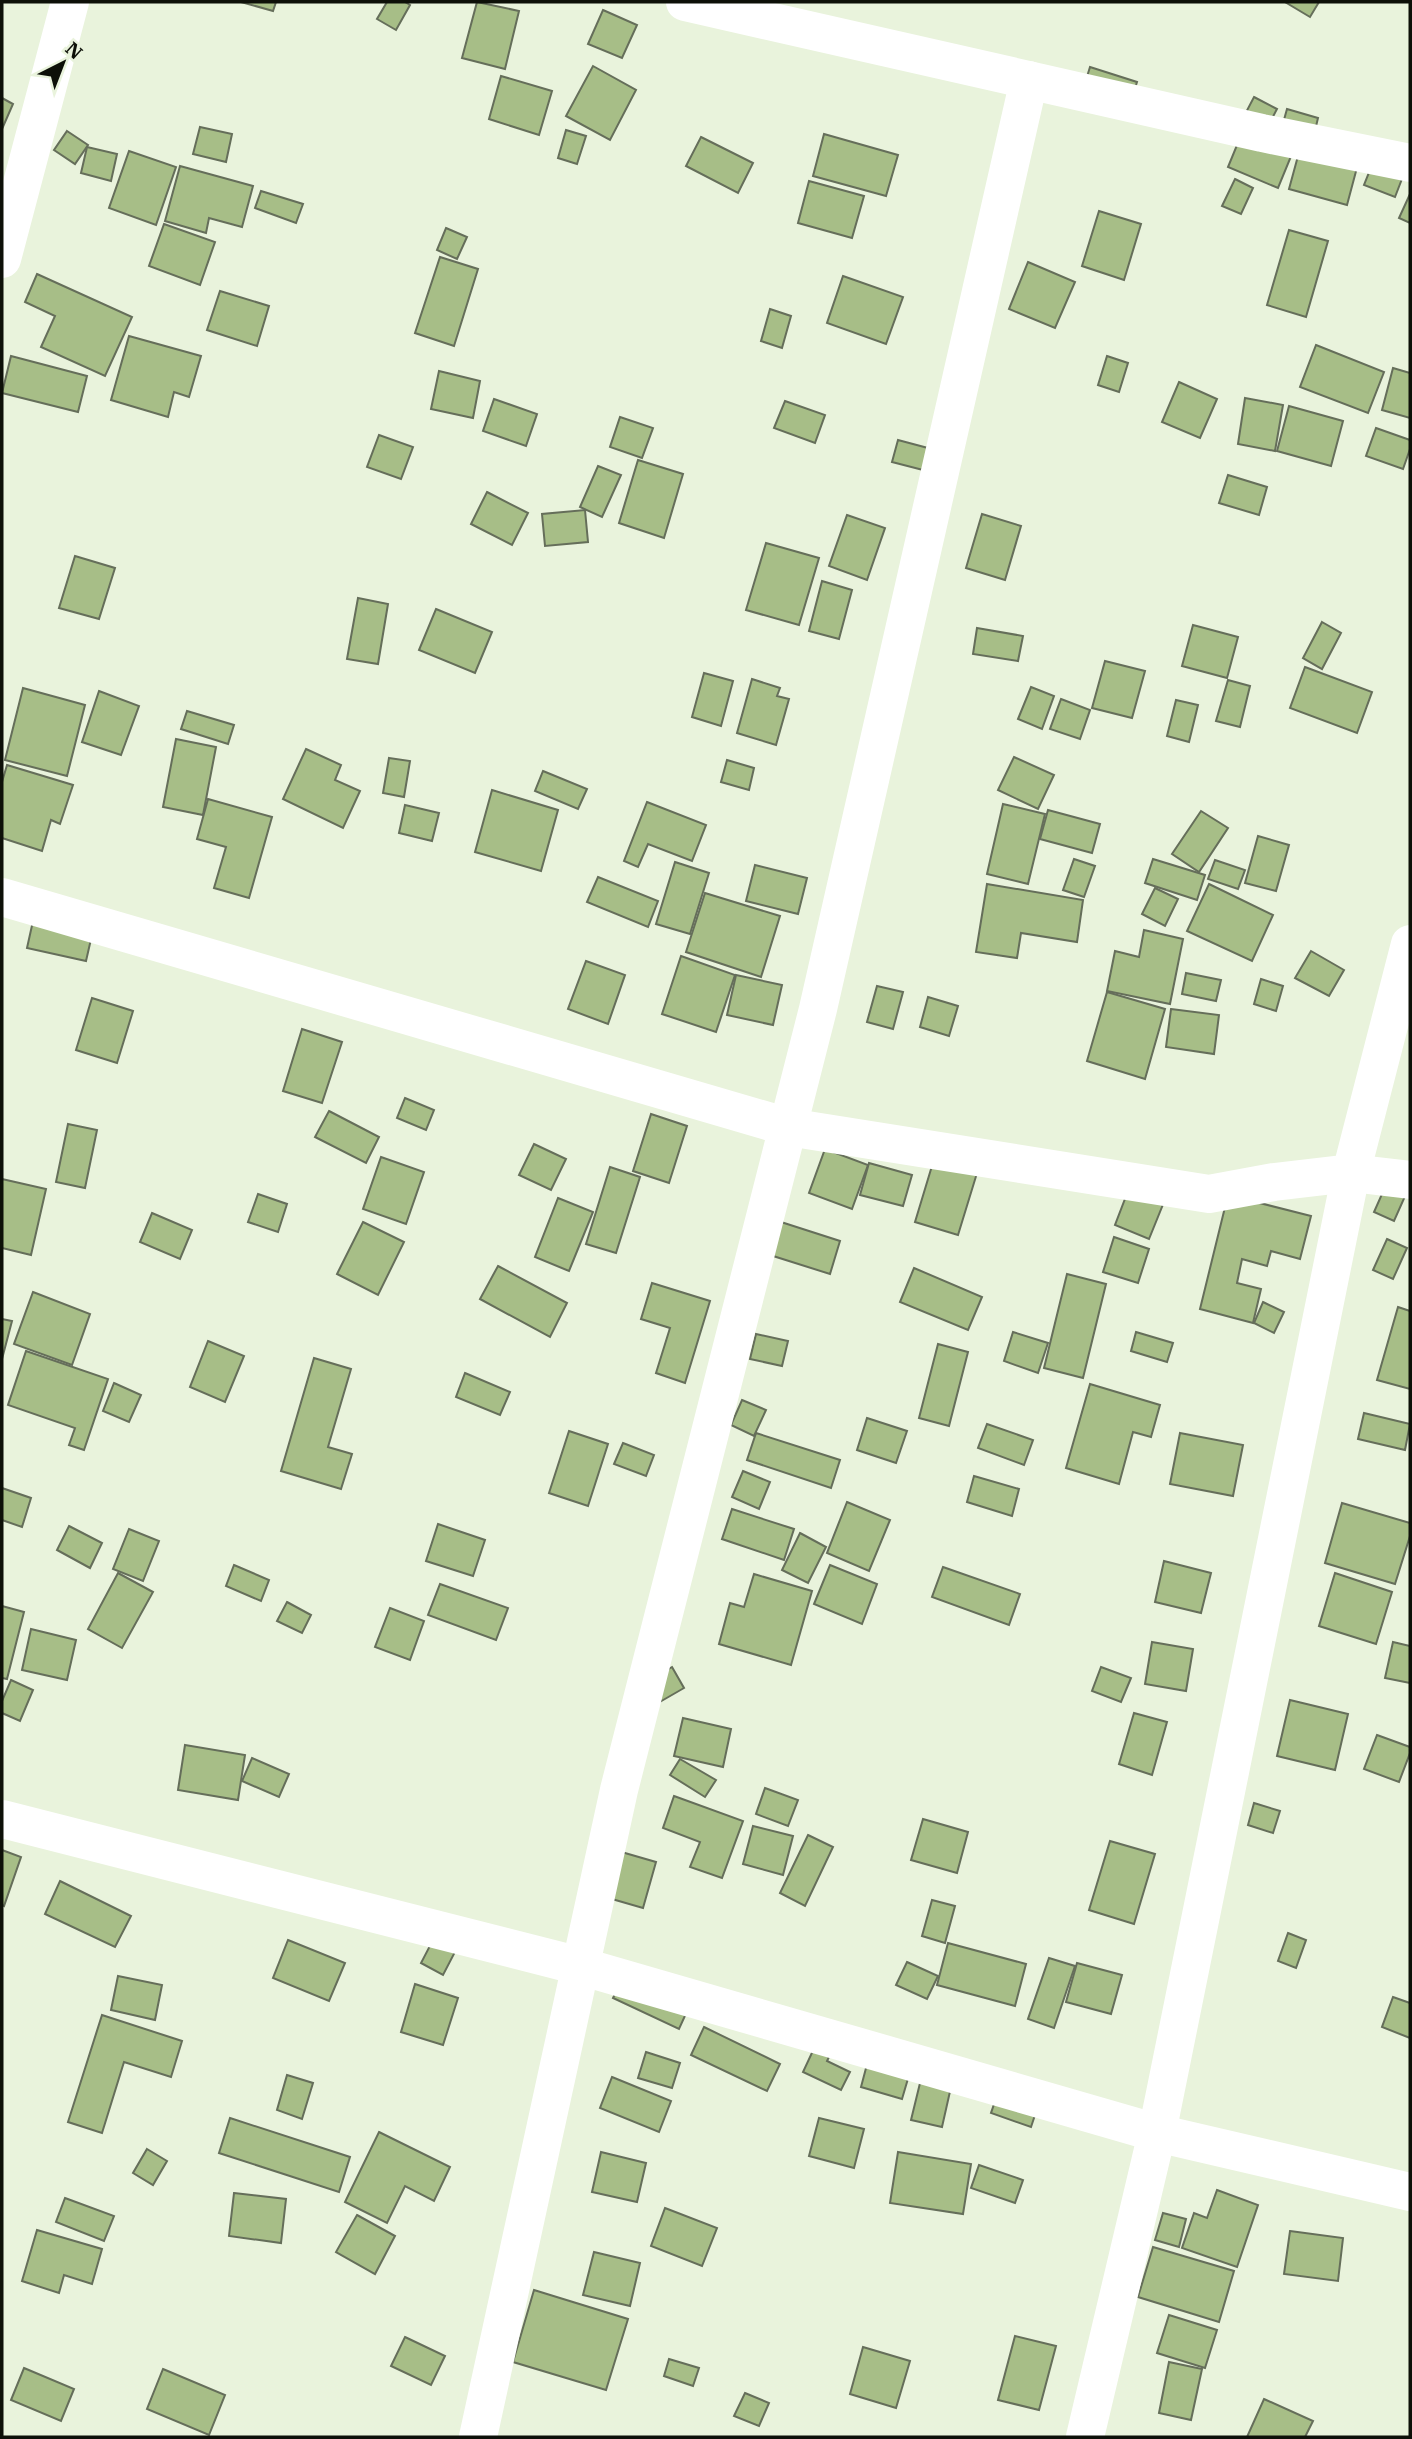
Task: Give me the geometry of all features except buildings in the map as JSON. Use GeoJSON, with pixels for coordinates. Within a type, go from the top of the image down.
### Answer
{"type":"FeatureCollection","features":[{"type":"Feature","properties":{"kind":"street"},"geometry":{"type":"LineString","coordinates":[[2,260],[70,2]]}},
{"type":"Feature","properties":{"kind":"street"},"geometry":{"type":"LineString","coordinates":[[685,2],[1262,133],[1410,163]]}},
{"type":"Feature","properties":{"kind":"street"},"geometry":{"type":"LineString","coordinates":[[478,2437],[618,1790],[818,1009],[1029,80]]}},
{"type":"Feature","properties":{"kind":"street"},"geometry":{"type":"LineString","coordinates":[[2,897],[788,1127],[1209,1194],[1351,1172],[1410,1180]]}},
{"type":"Feature","properties":{"kind":"street"},"geometry":{"type":"LineString","coordinates":[[1085,2437],[1157,2133],[1351,1172],[1410,944]]}},
{"type":"Feature","properties":{"kind":"street"},"geometry":{"type":"LineString","coordinates":[[2,1819],[580,1966],[1157,2133],[1410,2192]]}}]}
